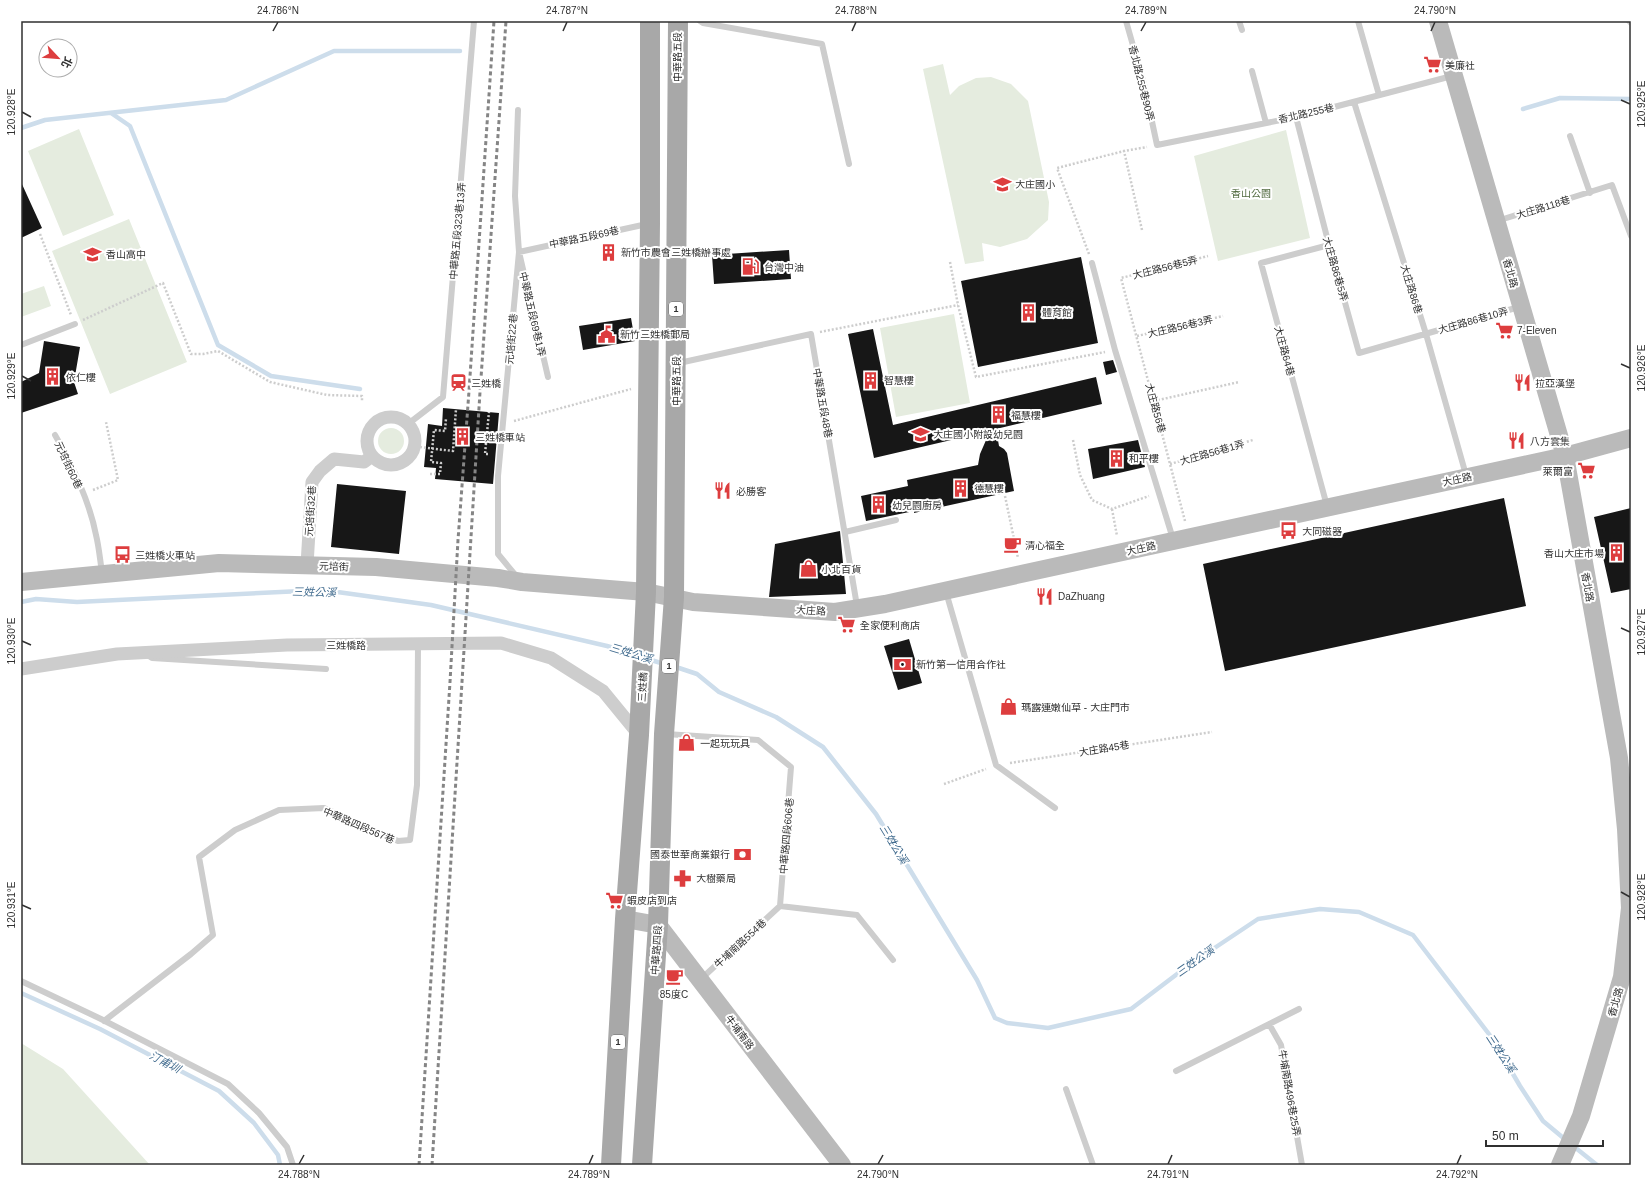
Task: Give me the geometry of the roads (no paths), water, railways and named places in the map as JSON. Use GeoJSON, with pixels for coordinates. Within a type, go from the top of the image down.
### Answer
{"type":"FeatureCollection","features":[{"type":"Feature","properties":{"kind":"main road","name":"1"},"geometry":{"type":"LineString","coordinates":[[646,592],[649,384],[650,21]]}},
{"type":"Feature","properties":{"kind":"main road","name":"中華路五段"},"geometry":{"type":"LineString","coordinates":[[674,598],[678,21]]}},
{"type":"Feature","properties":{"kind":"main road","name":"三姓橋"},"geometry":{"type":"LineString","coordinates":[[639,735],[646,592]]}},
{"type":"Feature","properties":{"kind":"main road","name":"1"},"geometry":{"type":"LineString","coordinates":[[664,734],[674,598]]}},
{"type":"Feature","properties":{"kind":"main road","name":"中華路四段"},"geometry":{"type":"LineString","coordinates":[[642,1165],[658,925],[664,734]]}},
{"type":"Feature","properties":{"kind":"main road","name":"1"},"geometry":{"type":"LineString","coordinates":[[611,1165],[625,919],[639,735]]}},
{"type":"Feature","properties":{"kind":"street","name":"香北路"},"geometry":{"type":"LineString","coordinates":[[1438,21],[1564,456],[1625,757],[1626,829],[1631,908],[1622,977],[1582,1116],[1560,1165]]}},
{"type":"Feature","properties":{"kind":"street"},"geometry":{"type":"LineString","coordinates":[[386,417],[394,417],[402,419],[408,424],[413,431],[415,446],[407,460],[393,466],[378,462],[368,449],[366,441],[368,433],[375,423],[386,417]]}},
{"type":"Feature","properties":{"kind":"street","name":"大庄路"},"geometry":{"type":"LineString","coordinates":[[646,592],[693,602],[834,612],[1021,574],[1564,456],[1631,438]]}},
{"type":"Feature","properties":{"kind":"street","name":"元培街32巷"},"geometry":{"type":"LineString","coordinates":[[307,565],[312,482],[320,471],[334,459],[364,462],[372,456]]}},
{"type":"Feature","properties":{"kind":"street","name":"元培街"},"geometry":{"type":"LineString","coordinates":[[21,582],[219,563],[376,567],[498,578],[522,582],[646,592]]}},
{"type":"Feature","properties":{"kind":"street","name":"三姓橋路"},"geometry":{"type":"LineString","coordinates":[[21,669],[117,654],[286,645],[418,645],[501,643],[551,658],[603,691],[639,735]]}},
{"type":"Feature","properties":{"kind":"street"},"geometry":{"type":"LineString","coordinates":[[625,919],[658,925]]}},
{"type":"Feature","properties":{"kind":"street","name":"牛埔南路"},"geometry":{"type":"LineString","coordinates":[[658,925],[842,1165]]}},
{"type":"Feature","properties":{"kind":"lane","name":"中華路五段323巷13弄"},"geometry":{"type":"LineString","coordinates":[[408,424],[443,397],[474,21]]}},
{"type":"Feature","properties":{"kind":"lane"},"geometry":{"type":"LineString","coordinates":[[700,21],[822,44],[849,164]]}},
{"type":"Feature","properties":{"kind":"lane","name":"香北路255巷90弄"},"geometry":{"type":"LineString","coordinates":[[1126,21],[1144,84],[1157,145]]}},
{"type":"Feature","properties":{"kind":"lane"},"geometry":{"type":"LineString","coordinates":[[1239,21],[1242,30]]}},
{"type":"Feature","properties":{"kind":"lane"},"geometry":{"type":"LineString","coordinates":[[1358,21],[1379,95]]}},
{"type":"Feature","properties":{"kind":"lane"},"geometry":{"type":"LineString","coordinates":[[1252,71],[1266,122]]}},
{"type":"Feature","properties":{"kind":"lane","name":"香北路255巷"},"geometry":{"type":"LineString","coordinates":[[1157,145],[1296,117],[1453,76]]}},
{"type":"Feature","properties":{"kind":"lane","name":"大庄路86巷"},"geometry":{"type":"LineString","coordinates":[[1354,102],[1426,334],[1467,477]]}},
{"type":"Feature","properties":{"kind":"lane","name":"元培街22巷"},"geometry":{"type":"LineString","coordinates":[[518,110],[515,196],[519,252],[498,476],[498,554],[522,582]]}},
{"type":"Feature","properties":{"kind":"lane","name":"大庄路86巷5弄"},"geometry":{"type":"LineString","coordinates":[[1296,117],[1359,353],[1426,334]]}},
{"type":"Feature","properties":{"kind":"lane"},"geometry":{"type":"LineString","coordinates":[[1570,136],[1590,193]]}},
{"type":"Feature","properties":{"kind":"lane","name":"大庄路118巷"},"geometry":{"type":"LineString","coordinates":[[1496,222],[1612,185],[1631,236]]}},
{"type":"Feature","properties":{"kind":"lane","name":"中華路五段69巷"},"geometry":{"type":"LineString","coordinates":[[519,252],[650,223]]}},
{"type":"Feature","properties":{"kind":"lane","name":"大庄路64巷"},"geometry":{"type":"LineString","coordinates":[[1327,507],[1261,263],[1329,245]]}},
{"type":"Feature","properties":{"kind":"lane","name":"中華路五段69巷1弄"},"geometry":{"type":"LineString","coordinates":[[519,252],[548,377]]}},
{"type":"Feature","properties":{"kind":"lane"},"geometry":{"type":"LineString","coordinates":[[1092,263],[1115,350],[1158,493],[1181,539]]}},
{"type":"Feature","properties":{"kind":"lane","name":"大庄路86巷10弄"},"geometry":{"type":"LineString","coordinates":[[1426,334],[1521,306]]}},
{"type":"Feature","properties":{"kind":"lane"},"geometry":{"type":"LineString","coordinates":[[21,345],[75,324]]}},
{"type":"Feature","properties":{"kind":"lane","name":"中華路五段48巷"},"geometry":{"type":"LineString","coordinates":[[676,364],[812,334],[858,608]]}},
{"type":"Feature","properties":{"kind":"lane","name":"元培街60巷"},"geometry":{"type":"LineString","coordinates":[[55,436],[66,454],[83,494],[96,534],[102,574]]}},
{"type":"Feature","properties":{"kind":"lane"},"geometry":{"type":"LineString","coordinates":[[845,532],[896,520]]}},
{"type":"Feature","properties":{"kind":"lane"},"geometry":{"type":"LineString","coordinates":[[946,590],[996,765],[1055,808]]}},
{"type":"Feature","properties":{"kind":"lane","name":"中華路四段567巷"},"geometry":{"type":"LineString","coordinates":[[104,1021],[191,954],[213,935],[199,857],[235,830],[279,810],[324,808],[398,842],[410,840],[417,785],[418,645]]}},
{"type":"Feature","properties":{"kind":"lane"},"geometry":{"type":"LineString","coordinates":[[144,653],[152,658],[180,661],[229,662],[326,669]]}},
{"type":"Feature","properties":{"kind":"lane","name":"中華路四段606巷"},"geometry":{"type":"LineString","coordinates":[[664,734],[758,740],[791,767],[780,906]]}},
{"type":"Feature","properties":{"kind":"lane"},"geometry":{"type":"LineString","coordinates":[[780,906],[856,915],[893,960]]}},
{"type":"Feature","properties":{"kind":"lane","name":"牛埔南路554巷"},"geometry":{"type":"LineString","coordinates":[[700,980],[780,906]]}},
{"type":"Feature","properties":{"kind":"lane"},"geometry":{"type":"LineString","coordinates":[[21,980],[228,1084],[259,1112],[287,1147],[293,1165]]}},
{"type":"Feature","properties":{"kind":"lane"},"geometry":{"type":"LineString","coordinates":[[1176,1071],[1299,1009]]}},
{"type":"Feature","properties":{"kind":"lane","name":"牛埔南路496巷25弄"},"geometry":{"type":"LineString","coordinates":[[1269,1024],[1282,1045],[1302,1165]]}},
{"type":"Feature","properties":{"kind":"lane"},"geometry":{"type":"LineString","coordinates":[[1066,1089],[1093,1165]]}},
{"type":"Feature","properties":{"kind":"waterway"},"geometry":{"type":"LineString","coordinates":[[21,128],[45,120],[226,100],[334,51],[460,51]]}},
{"type":"Feature","properties":{"kind":"waterway"},"geometry":{"type":"LineString","coordinates":[[1523,109],[1560,98],[1631,99]]}},
{"type":"Feature","properties":{"kind":"waterway"},"geometry":{"type":"LineString","coordinates":[[111,113],[130,126],[218,345],[271,376],[360,389]]}},
{"type":"Feature","properties":{"kind":"waterway","name":"三姓公溪"},"geometry":{"type":"LineString","coordinates":[[21,602],[36,599],[77,602],[323,590],[431,605],[607,646],[637,655]]}},
{"type":"Feature","properties":{"kind":"waterway","name":"三姓公溪"},"geometry":{"type":"LineString","coordinates":[[648,659],[664,664]]}},
{"type":"Feature","properties":{"kind":"waterway","name":"三姓公溪"},"geometry":{"type":"LineString","coordinates":[[673,666],[697,674],[719,692],[776,717],[823,747],[876,814],[977,980],[995,1018],[1007,1023],[1048,1028],[1131,1009],[1189,965],[1258,919],[1320,909],[1359,912],[1413,935],[1492,1038],[1520,1086],[1543,1121],[1567,1141]]}},
{"type":"Feature","properties":{"kind":"waterway","name":"汀甫圳"},"geometry":{"type":"LineString","coordinates":[[21,993],[100,1029],[219,1091],[254,1123],[278,1155],[280,1165]]}},
{"type":"Feature","properties":{"kind":"waterway","name":"三姓公溪"},"geometry":{"type":"LineString","coordinates":[[1572,1145],[1597,1165]]}},
{"type":"Feature","properties":{"kind":"railway"},"geometry":{"type":"LineString","coordinates":[[419,1165],[458,540],[494,21]]}},
{"type":"Feature","properties":{"kind":"railway"},"geometry":{"type":"LineString","coordinates":[[432,1165],[480,392],[506,21]]}},
{"type":"Feature","properties":{"kind":"place","name":"美廉社"},"geometry":{"type":"Point","coordinates":[1432,65]}},
{"type":"Feature","properties":{"kind":"place","name":"大庄國小"},"geometry":{"type":"Point","coordinates":[1002,184]}},
{"type":"Feature","properties":{"kind":"place","name":"新竹市農會三姓橋辦事處"},"geometry":{"type":"Point","coordinates":[608,252]}},
{"type":"Feature","properties":{"kind":"place","name":"香山高中"},"geometry":{"type":"Point","coordinates":[93,254]}},
{"type":"Feature","properties":{"kind":"place","name":"台灣中油"},"geometry":{"type":"Point","coordinates":[751,267]}},
{"type":"Feature","properties":{"kind":"place","name":"體育館"},"geometry":{"type":"Point","coordinates":[1029,312]}},
{"type":"Feature","properties":{"kind":"place","name":"7-Eleven"},"geometry":{"type":"Point","coordinates":[1504,330]}},
{"type":"Feature","properties":{"kind":"place","name":"新竹三姓橋郵局"},"geometry":{"type":"Point","coordinates":[607,334]}},
{"type":"Feature","properties":{"kind":"place","name":"依仁樓"},"geometry":{"type":"Point","coordinates":[53,377]}},
{"type":"Feature","properties":{"kind":"place","name":"智慧樓"},"geometry":{"type":"Point","coordinates":[871,380]}},
{"type":"Feature","properties":{"kind":"place","name":"三姓橋"},"geometry":{"type":"Point","coordinates":[458,383]}},
{"type":"Feature","properties":{"kind":"place","name":"拉亞漢堡"},"geometry":{"type":"Point","coordinates":[1522,383]}},
{"type":"Feature","properties":{"kind":"place","name":"福慧樓"},"geometry":{"type":"Point","coordinates":[998,415]}},
{"type":"Feature","properties":{"kind":"place","name":"大庄國小附設幼兒園"},"geometry":{"type":"Point","coordinates":[920,434]}},
{"type":"Feature","properties":{"kind":"place","name":"三姓橋車站"},"geometry":{"type":"Point","coordinates":[462,437]}},
{"type":"Feature","properties":{"kind":"place","name":"八方雲集"},"geometry":{"type":"Point","coordinates":[1517,441]}},
{"type":"Feature","properties":{"kind":"place","name":"和平樓"},"geometry":{"type":"Point","coordinates":[1116,458]}},
{"type":"Feature","properties":{"kind":"place","name":"萊爾富"},"geometry":{"type":"Point","coordinates":[1586,471]}},
{"type":"Feature","properties":{"kind":"place","name":"德慧樓"},"geometry":{"type":"Point","coordinates":[961,488]}},
{"type":"Feature","properties":{"kind":"place","name":"必勝客"},"geometry":{"type":"Point","coordinates":[723,491]}},
{"type":"Feature","properties":{"kind":"place","name":"幼兒園廚房"},"geometry":{"type":"Point","coordinates":[879,505]}},
{"type":"Feature","properties":{"kind":"place","name":"大同磁器"},"geometry":{"type":"Point","coordinates":[1289,531]}},
{"type":"Feature","properties":{"kind":"place","name":"清心福全"},"geometry":{"type":"Point","coordinates":[1012,545]}},
{"type":"Feature","properties":{"kind":"place","name":"香山大庄市場"},"geometry":{"type":"Point","coordinates":[1617,553]}},
{"type":"Feature","properties":{"kind":"place","name":"三姓橋火車站"},"geometry":{"type":"Point","coordinates":[122,555]}},
{"type":"Feature","properties":{"kind":"place","name":"小北百貨"},"geometry":{"type":"Point","coordinates":[808,569]}},
{"type":"Feature","properties":{"kind":"place","name":"DaZhuang"},"geometry":{"type":"Point","coordinates":[1045,596]}},
{"type":"Feature","properties":{"kind":"place","name":"全家便利商店"},"geometry":{"type":"Point","coordinates":[847,625]}},
{"type":"Feature","properties":{"kind":"place","name":"新竹第一信用合作社"},"geometry":{"type":"Point","coordinates":[903,664]}},
{"type":"Feature","properties":{"kind":"place","name":"瑪露連嫩仙草 - 大庄門市"},"geometry":{"type":"Point","coordinates":[1008,707]}},
{"type":"Feature","properties":{"kind":"place","name":"一起玩玩具"},"geometry":{"type":"Point","coordinates":[687,743]}},
{"type":"Feature","properties":{"kind":"place","name":"國泰世華商業銀行"},"geometry":{"type":"Point","coordinates":[743,854]}},
{"type":"Feature","properties":{"kind":"place","name":"大樹藥局"},"geometry":{"type":"Point","coordinates":[683,878]}},
{"type":"Feature","properties":{"kind":"place","name":"蝦皮店到店"},"geometry":{"type":"Point","coordinates":[614,900]}},
{"type":"Feature","properties":{"kind":"place","name":"85度C"},"geometry":{"type":"Point","coordinates":[674,977]}},
{"type":"Feature","properties":{"kind":"park label","name":"香山公園"},"geometry":{"type":"Point","coordinates":[1251,193]}}]}
